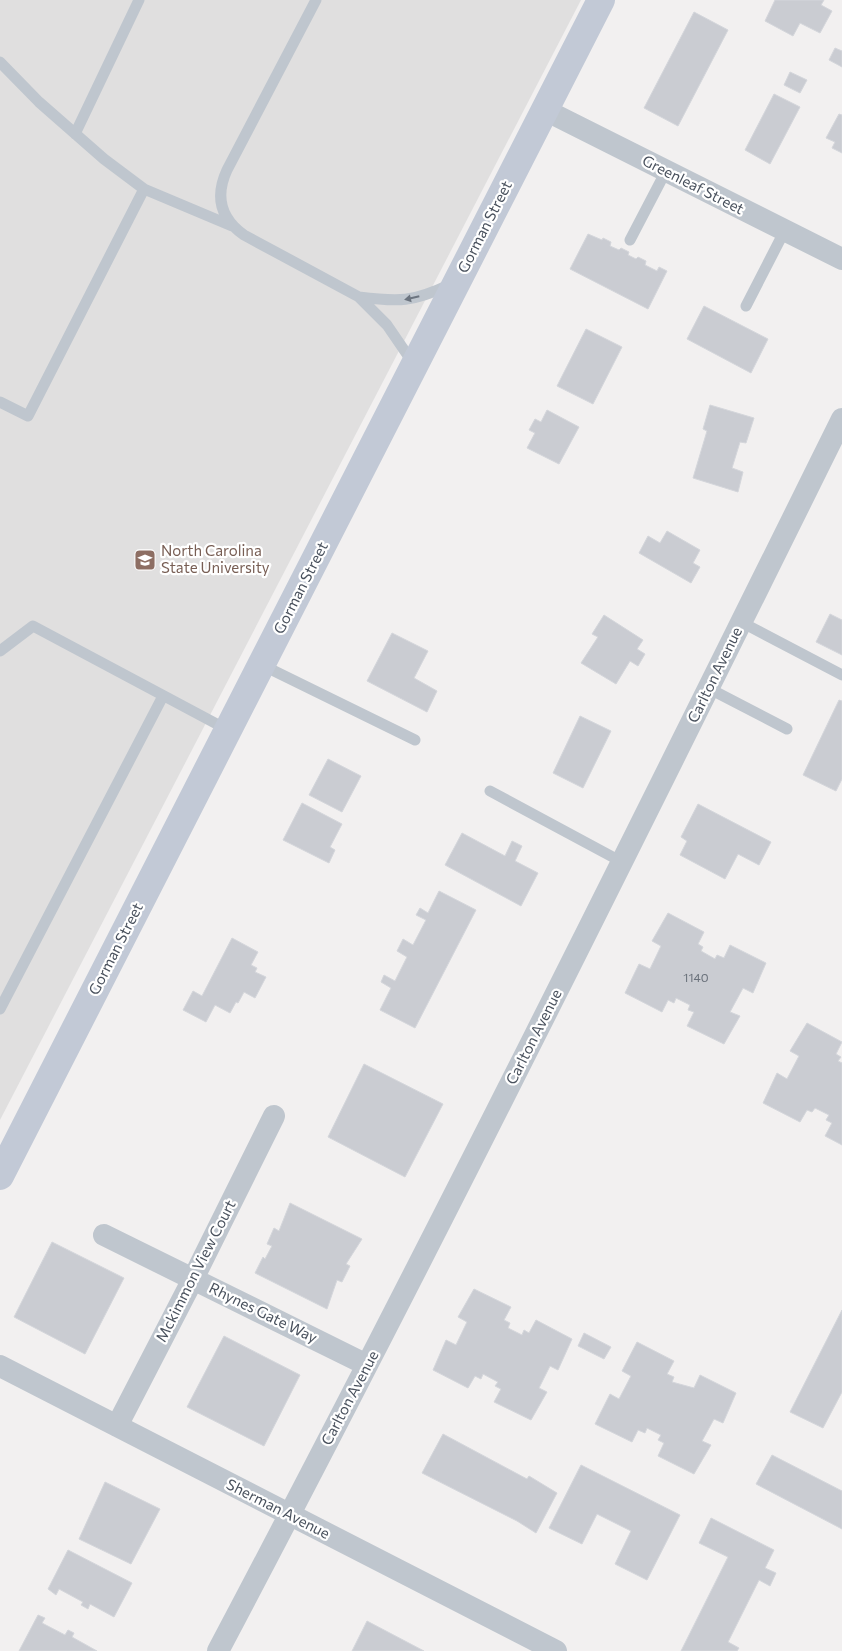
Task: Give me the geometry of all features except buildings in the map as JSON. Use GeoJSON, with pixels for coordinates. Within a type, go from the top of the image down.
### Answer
{"type":"FeatureCollection","features":[{"type":"Feature","properties":{"kind":"main road","name":"Gorman Street"},"geometry":{"type":"LineString","coordinates":[[1,1172],[602,0]]}},
{"type":"Feature","properties":{"kind":"street","name":"Greenleaf Street"},"geometry":{"type":"LineString","coordinates":[[545,110],[842,259]]}},
{"type":"Feature","properties":{"kind":"street","name":"Carlton Avenue"},"geometry":{"type":"LineString","coordinates":[[218,1651],[367,1365],[622,862],[842,419]]}},
{"type":"Feature","properties":{"kind":"street","name":"Mckimmon View Court"},"geometry":{"type":"LineString","coordinates":[[116,1426],[193,1279],[274,1116]]}},
{"type":"Feature","properties":{"kind":"street","name":"Rhynes Gate Way"},"geometry":{"type":"LineString","coordinates":[[104,1235],[367,1365]]}},
{"type":"Feature","properties":{"kind":"street","name":"Sherman Avenue"},"geometry":{"type":"LineString","coordinates":[[0,1366],[556,1651]]}},
{"type":"Feature","properties":{"kind":"lane"},"geometry":{"type":"LineString","coordinates":[[75,134],[139,0]]}},
{"type":"Feature","properties":{"kind":"lane"},"geometry":{"type":"LineString","coordinates":[[233,226],[226,216],[221,202],[224,177],[316,0]]}},
{"type":"Feature","properties":{"kind":"lane"},"geometry":{"type":"LineString","coordinates":[[0,62],[39,102],[104,159],[144,190],[233,226],[252,239],[359,297],[387,325],[414,365]]}},
{"type":"Feature","properties":{"kind":"lane"},"geometry":{"type":"LineString","coordinates":[[630,240],[666,171]]}},
{"type":"Feature","properties":{"kind":"lane"},"geometry":{"type":"LineString","coordinates":[[0,402],[28,416],[144,190]]}},
{"type":"Feature","properties":{"kind":"lane"},"geometry":{"type":"LineString","coordinates":[[746,306],[785,230]]}},
{"type":"Feature","properties":{"kind":"lane"},"geometry":{"type":"LineString","coordinates":[[359,297],[394,301],[408,300],[435,292],[458,281]]}},
{"type":"Feature","properties":{"kind":"lane"},"geometry":{"type":"LineString","coordinates":[[741,622],[842,674]]}},
{"type":"Feature","properties":{"kind":"lane"},"geometry":{"type":"LineString","coordinates":[[0,652],[33,626],[228,730]]}},
{"type":"Feature","properties":{"kind":"lane"},"geometry":{"type":"LineString","coordinates":[[262,665],[415,740]]}},
{"type":"Feature","properties":{"kind":"lane"},"geometry":{"type":"LineString","coordinates":[[708,688],[787,729]]}},
{"type":"Feature","properties":{"kind":"lane"},"geometry":{"type":"LineString","coordinates":[[0,1009],[163,696]]}},
{"type":"Feature","properties":{"kind":"lane"},"geometry":{"type":"LineString","coordinates":[[490,791],[622,862]]}},
{"type":"Feature","properties":{"kind":"shaded area","name":"North Carolina State University"},"geometry":{"type":"Polygon","coordinates":[[[0,0],[581,0],[0,1120],[0,0]]]}},
{"type":"Feature","properties":{"kind":"place","name":"North Carolina State University"},"geometry":{"type":"Point","coordinates":[145,560]}}]}
